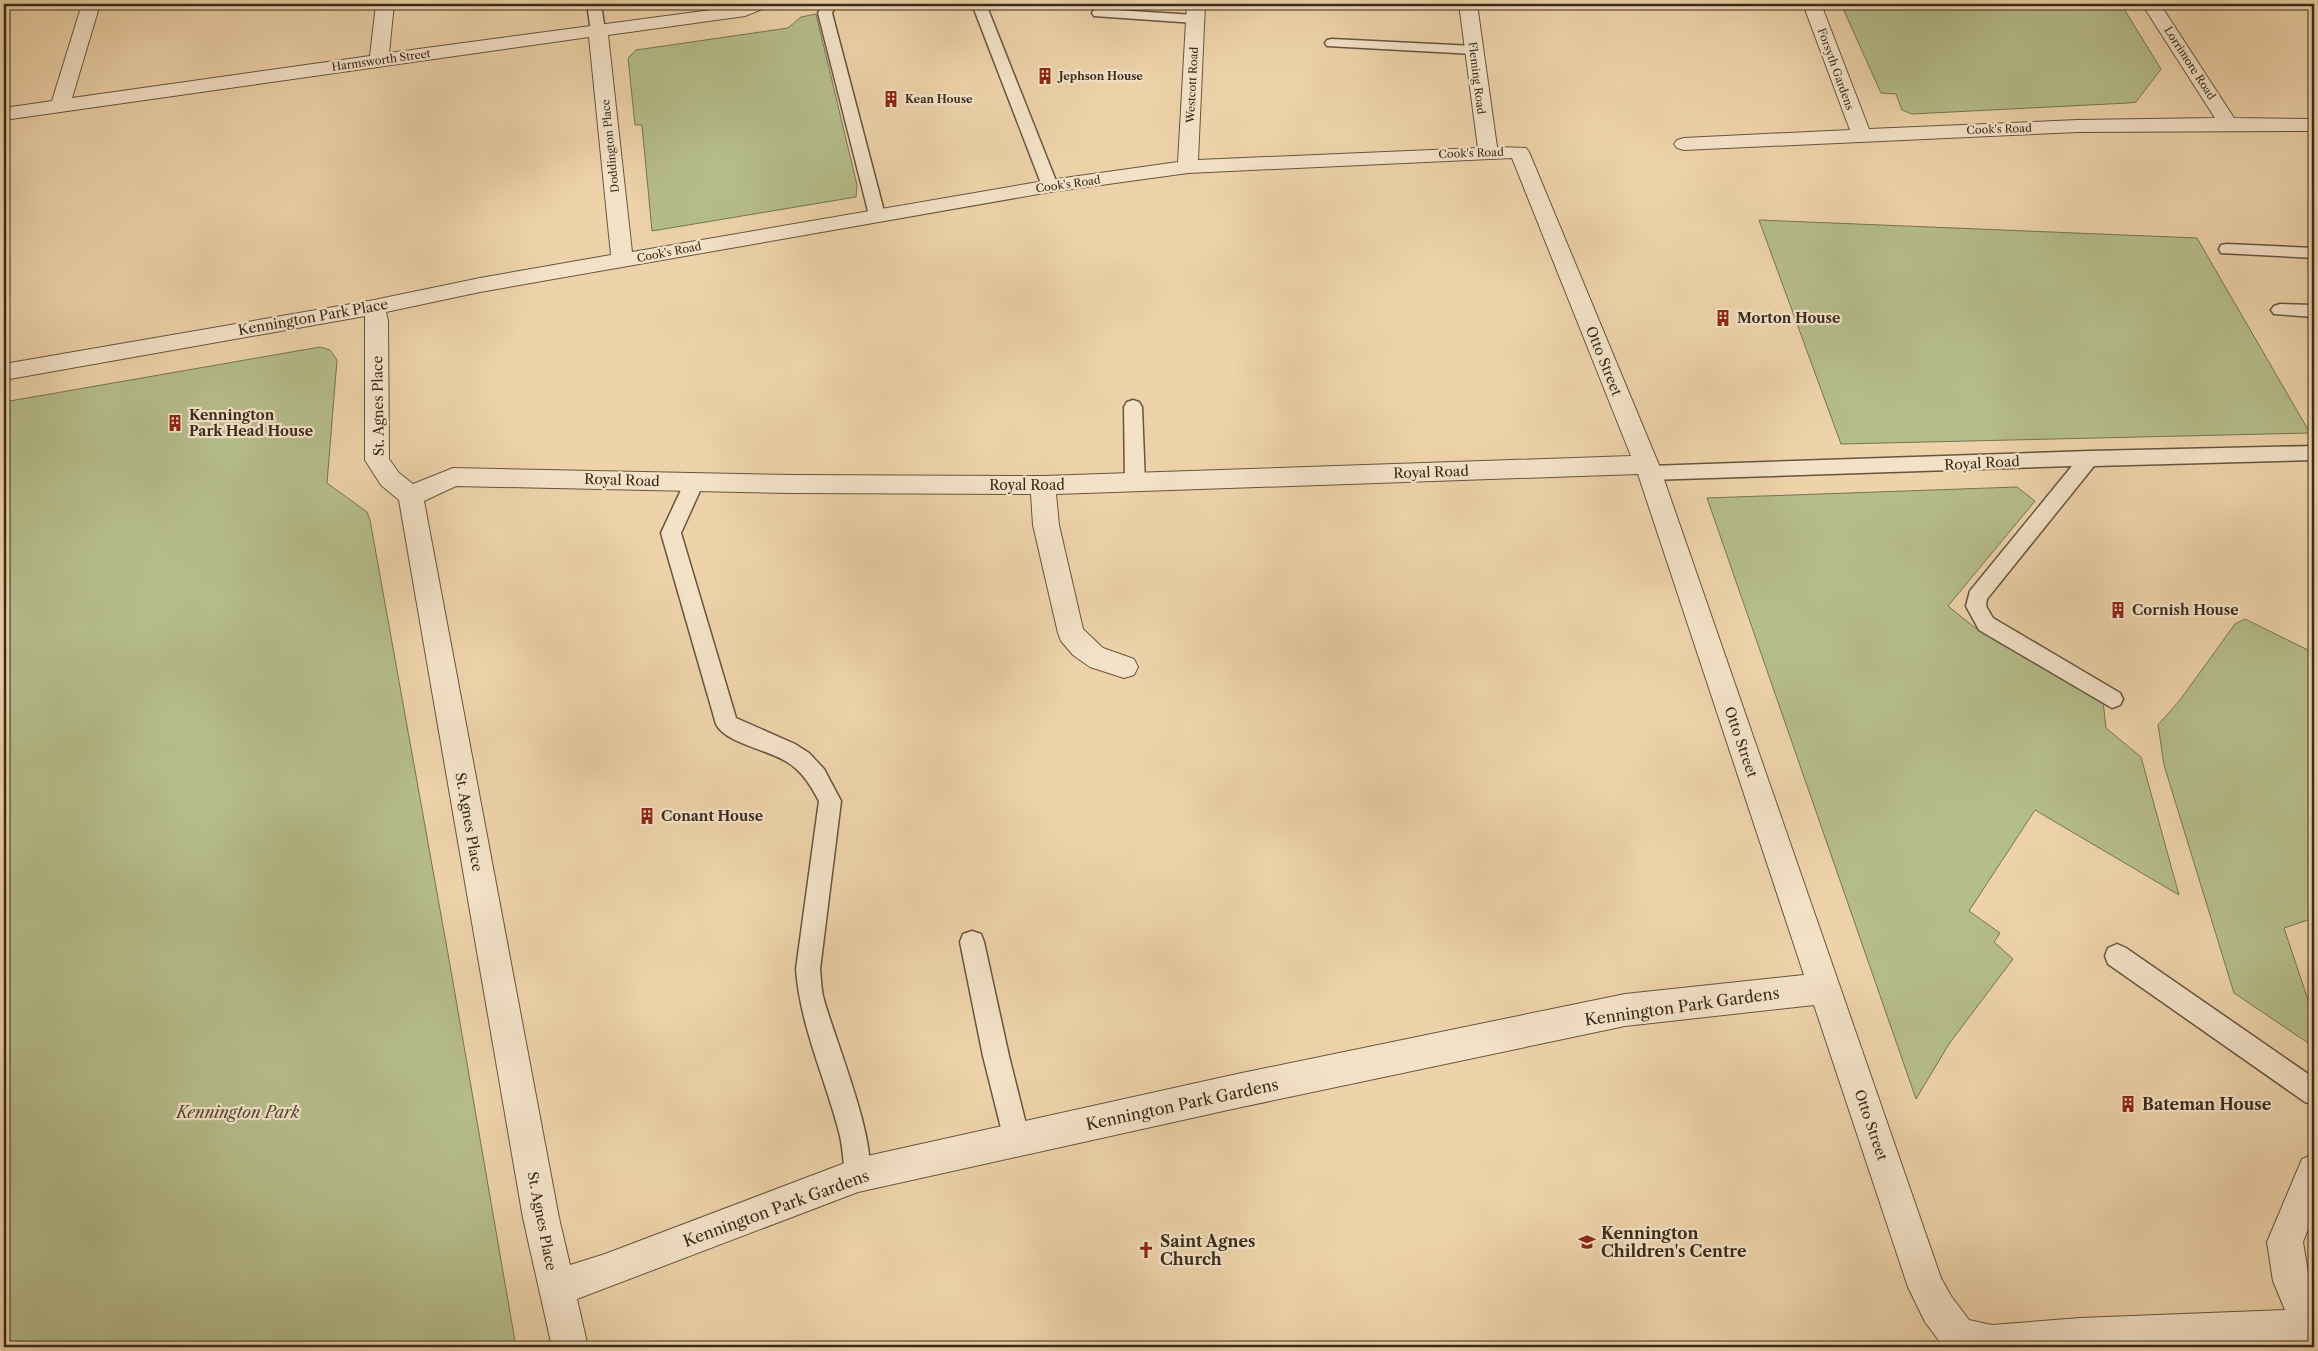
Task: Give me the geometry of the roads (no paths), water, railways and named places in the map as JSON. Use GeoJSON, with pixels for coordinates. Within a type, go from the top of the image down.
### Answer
{"type":"FeatureCollection","features":[{"type":"Feature","properties":{"kind":"street"},"geometry":{"type":"LineString","coordinates":[[60,106],[91,4]]}},
{"type":"Feature","properties":{"kind":"street"},"geometry":{"type":"LineString","coordinates":[[379,60],[385,4]]}},
{"type":"Feature","properties":{"kind":"street","name":"Harmsworth Street"},"geometry":{"type":"LineString","coordinates":[[4,114],[379,60],[745,11],[758,4]]}},
{"type":"Feature","properties":{"kind":"street","name":"Fleming Road"},"geometry":{"type":"LineString","coordinates":[[1468,4],[1485,139],[1489,152]]}},
{"type":"Feature","properties":{"kind":"street","name":"Forsyth Gardens"},"geometry":{"type":"LineString","coordinates":[[1812,4],[1855,122],[1862,134]]}},
{"type":"Feature","properties":{"kind":"street","name":"Lorrimore Road"},"geometry":{"type":"LineString","coordinates":[[2151,4],[2228,123]]}},
{"type":"Feature","properties":{"kind":"street","name":"Westcott Road"},"geometry":{"type":"LineString","coordinates":[[1188,167],[1196,11]]}},
{"type":"Feature","properties":{"kind":"street","name":"Doddington Place"},"geometry":{"type":"LineString","coordinates":[[598,31],[622,261]]}},
{"type":"Feature","properties":{"kind":"street","name":"Cook's Road"},"geometry":{"type":"LineString","coordinates":[[1684,144],[1862,134],[2228,123],[2314,126]]}},
{"type":"Feature","properties":{"kind":"street","name":"Cook's Road"},"geometry":{"type":"LineString","coordinates":[[622,261],[1050,186],[1188,167],[1519,152]]}},
{"type":"Feature","properties":{"kind":"street","name":"Otto Street"},"geometry":{"type":"LineString","coordinates":[[1519,152],[1648,469],[1926,1287],[1938,1309],[1956,1333],[1976,1341],[1992,1344],[2313,1327]]}},
{"type":"Feature","properties":{"kind":"street","name":"Kennington Park Place"},"geometry":{"type":"LineString","coordinates":[[4,372],[622,261]]}},
{"type":"Feature","properties":{"kind":"street","name":"St. Agnes Place"},"geometry":{"type":"LineString","coordinates":[[374,307],[377,321],[377,460],[390,479],[411,496],[541,1218],[570,1347]]}},
{"type":"Feature","properties":{"kind":"street","name":"Royal Road"},"geometry":{"type":"LineString","coordinates":[[411,496],[453,477],[694,482],[1043,485],[1648,469]]}},
{"type":"Feature","properties":{"kind":"street"},"geometry":{"type":"LineString","coordinates":[[1043,485],[1046,524],[1070,633],[1093,658],[1124,667]]}},
{"type":"Feature","properties":{"kind":"street","name":"Kennington Park Gardens"},"geometry":{"type":"LineString","coordinates":[[556,1288],[605,1272],[858,1175],[1247,1089],[1625,1010],[1769,993],[1824,989]]}},
{"type":"Feature","properties":{"kind":"street"},"geometry":{"type":"LineString","coordinates":[[2313,1327],[2291,1281],[2285,1242],[2314,1171]]}},
{"type":"Feature","properties":{"kind":"lane"},"geometry":{"type":"LineString","coordinates":[[594,4],[598,31]]}},
{"type":"Feature","properties":{"kind":"lane"},"geometry":{"type":"LineString","coordinates":[[830,4],[826,13],[876,215]]}},
{"type":"Feature","properties":{"kind":"lane"},"geometry":{"type":"LineString","coordinates":[[978,4],[1050,186]]}},
{"type":"Feature","properties":{"kind":"lane"},"geometry":{"type":"LineString","coordinates":[[1099,13],[1196,11]]}},
{"type":"Feature","properties":{"kind":"lane"},"geometry":{"type":"LineString","coordinates":[[1332,43],[1474,50]]}},
{"type":"Feature","properties":{"kind":"lane"},"geometry":{"type":"LineString","coordinates":[[2227,250],[2314,252]]}},
{"type":"Feature","properties":{"kind":"lane"},"geometry":{"type":"LineString","coordinates":[[2280,310],[2314,311]]}},
{"type":"Feature","properties":{"kind":"lane"},"geometry":{"type":"LineString","coordinates":[[1133,407],[1135,483]]}},
{"type":"Feature","properties":{"kind":"lane","name":"Royal Road"},"geometry":{"type":"LineString","coordinates":[[1648,469],[1893,467],[2090,458],[2314,453]]}},
{"type":"Feature","properties":{"kind":"lane"},"geometry":{"type":"LineString","coordinates":[[2090,458],[1977,596],[1976,606],[1986,624],[2112,699]]}},
{"type":"Feature","properties":{"kind":"lane"},"geometry":{"type":"LineString","coordinates":[[694,482],[671,533],[727,724],[740,732],[795,755],[820,778],[830,801],[808,969],[810,994],[853,1134],[858,1175]]}},
{"type":"Feature","properties":{"kind":"lane"},"geometry":{"type":"LineString","coordinates":[[972,942],[996,1056],[1017,1140]]}},
{"type":"Feature","properties":{"kind":"lane"},"geometry":{"type":"LineString","coordinates":[[2117,956],[2314,1093]]}},
{"type":"Feature","properties":{"kind":"place","name":"Jephson House"},"geometry":{"type":"Point","coordinates":[1045,76]}},
{"type":"Feature","properties":{"kind":"place","name":"Kean House"},"geometry":{"type":"Point","coordinates":[891,99]}},
{"type":"Feature","properties":{"kind":"place","name":"Morton House"},"geometry":{"type":"Point","coordinates":[1723,318]}},
{"type":"Feature","properties":{"kind":"place","name":"Kennington Park Head House"},"geometry":{"type":"Point","coordinates":[175,423]}},
{"type":"Feature","properties":{"kind":"place","name":"Cornish House"},"geometry":{"type":"Point","coordinates":[2118,610]}},
{"type":"Feature","properties":{"kind":"place","name":"Conant House"},"geometry":{"type":"Point","coordinates":[647,816]}},
{"type":"Feature","properties":{"kind":"place","name":"Bateman House"},"geometry":{"type":"Point","coordinates":[2128,1104]}},
{"type":"Feature","properties":{"kind":"place","name":"Kennington Children's Centre"},"geometry":{"type":"Point","coordinates":[1587,1242]}},
{"type":"Feature","properties":{"kind":"place","name":"Saint Agnes Church"},"geometry":{"type":"Point","coordinates":[1146,1250]}},
{"type":"Feature","properties":{"kind":"park label","name":"Kennington Park"},"geometry":{"type":"Point","coordinates":[238,1112]}}]}
